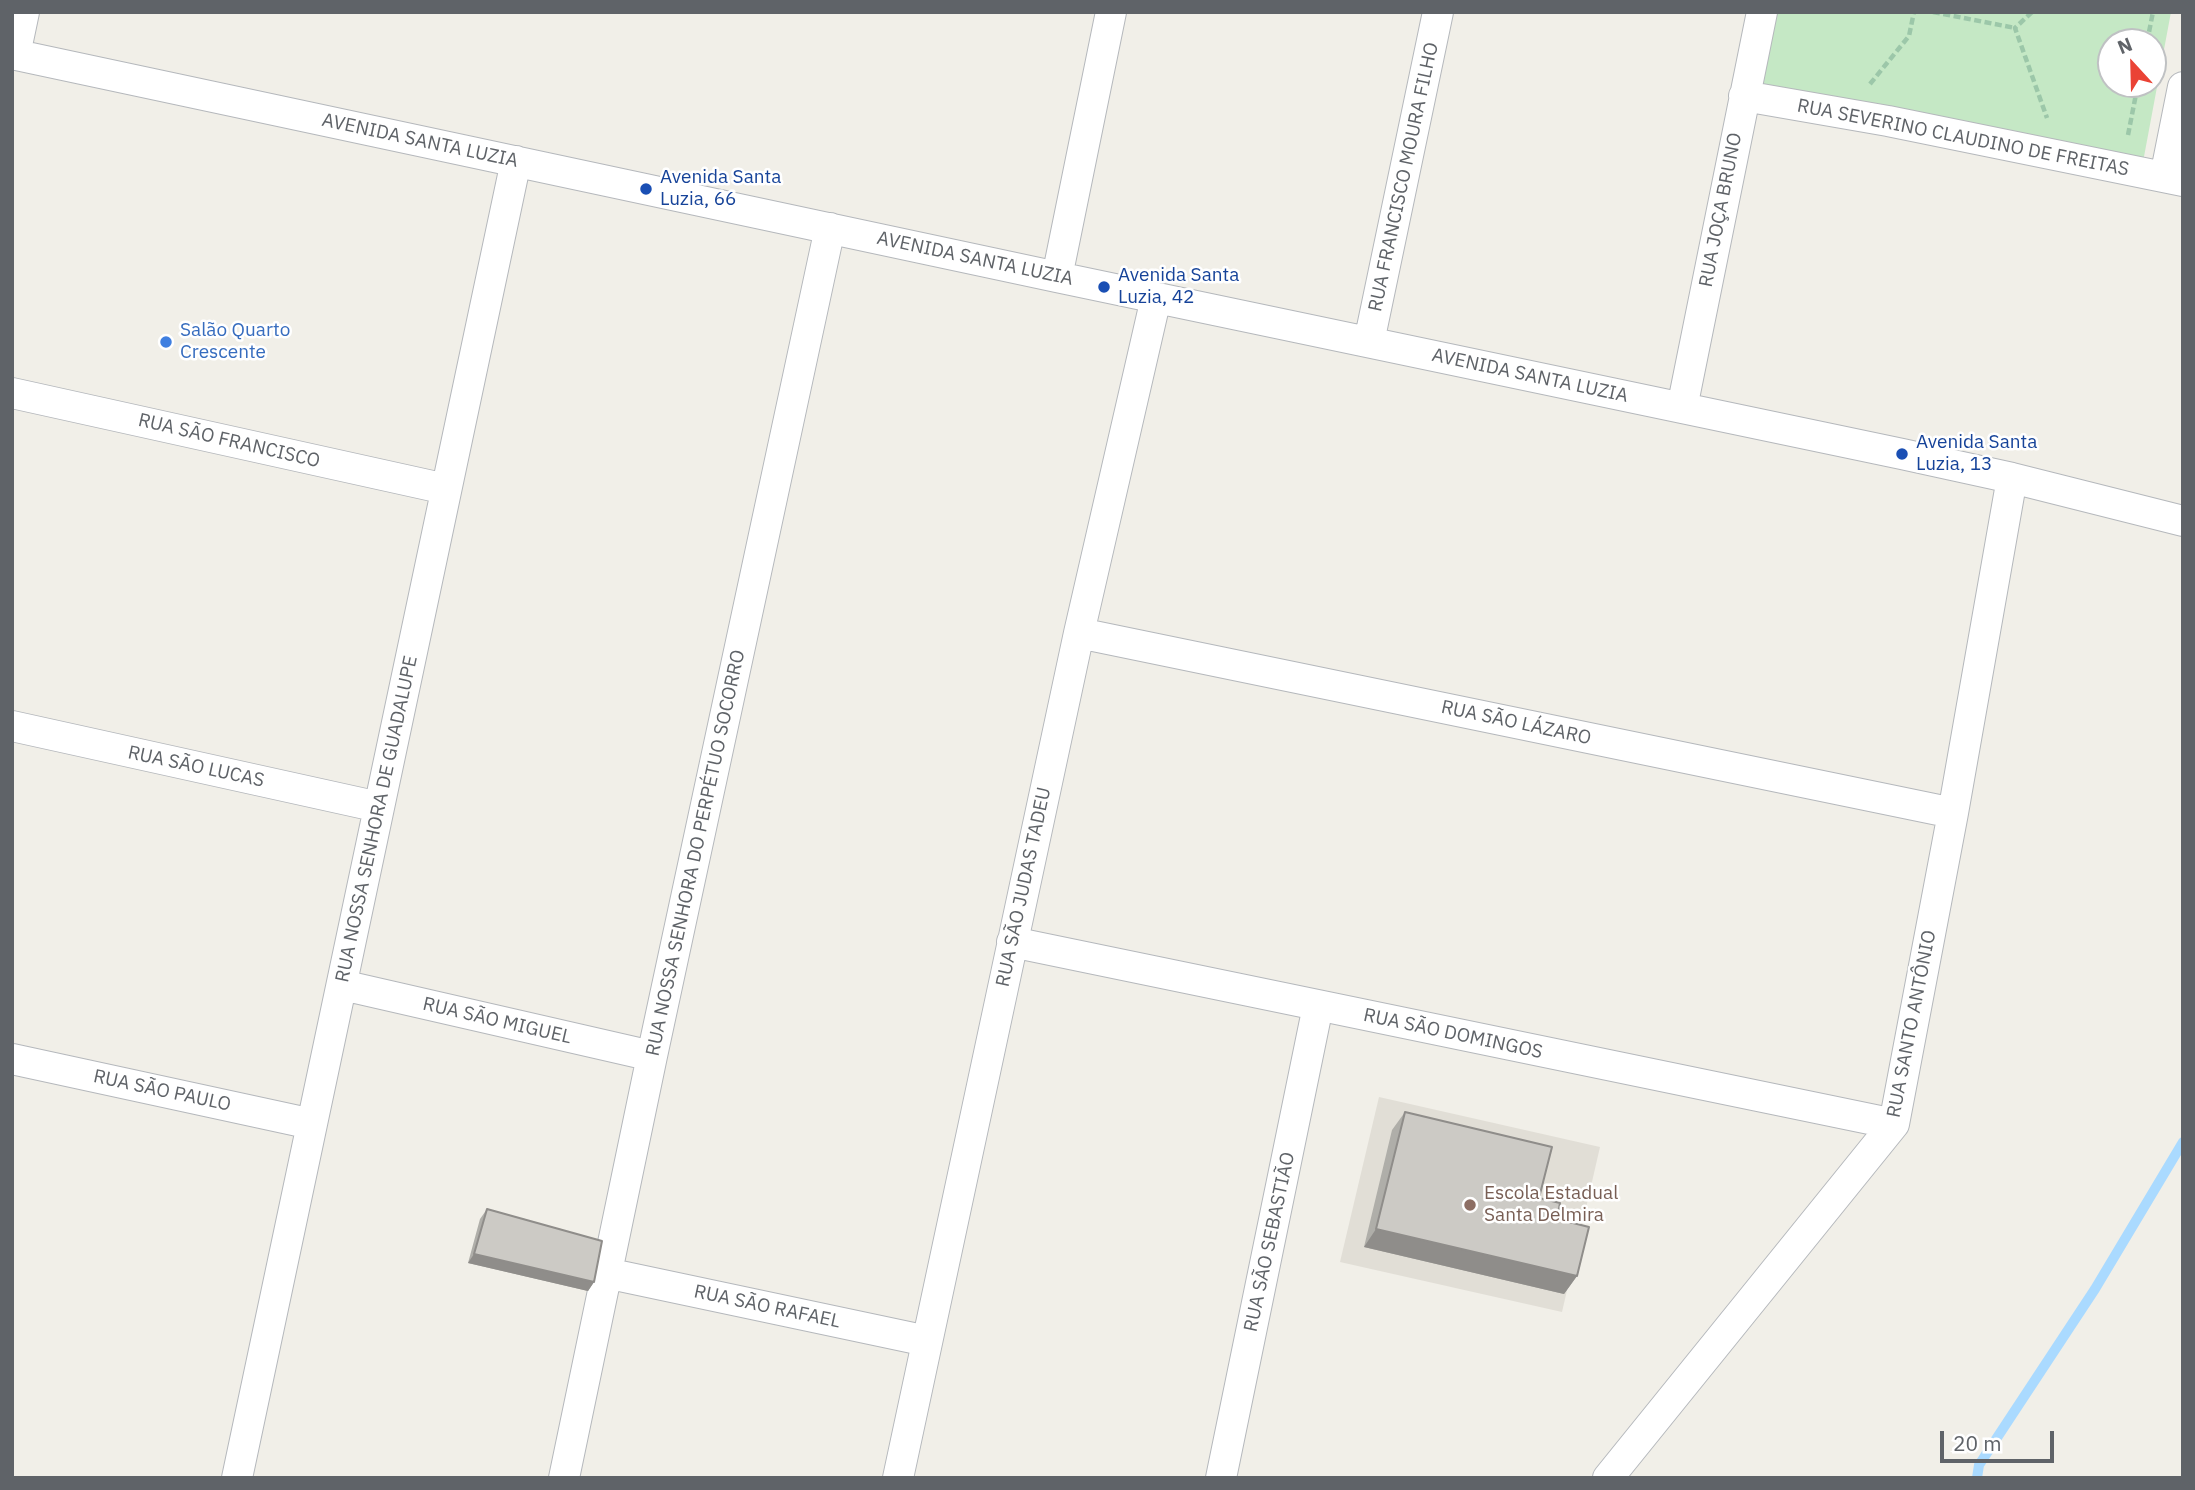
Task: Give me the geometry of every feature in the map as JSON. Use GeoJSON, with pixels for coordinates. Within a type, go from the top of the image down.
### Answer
{"type":"FeatureCollection","features":[{"type":"Feature","properties":{"kind":"street"},"geometry":{"type":"LineString","coordinates":[[14,54],[24,12]]}},
{"type":"Feature","properties":{"kind":"street"},"geometry":{"type":"LineString","coordinates":[[1057,277],[1111,12]]}},
{"type":"Feature","properties":{"kind":"street","name":"RUA FRANCISCO MOURA FILHO"},"geometry":{"type":"LineString","coordinates":[[1369,342],[1438,12]]}},
{"type":"Feature","properties":{"kind":"street","name":"RUA JOÇA BRUNO"},"geometry":{"type":"LineString","coordinates":[[1682,408],[1762,12]]}},
{"type":"Feature","properties":{"kind":"street","name":"AVENIDA SANTA LUZIA"},"geometry":{"type":"LineString","coordinates":[[14,54],[2012,478],[2183,521]]}},
{"type":"Feature","properties":{"kind":"street"},"geometry":{"type":"LineString","coordinates":[[2174,179],[2183,87]]}},
{"type":"Feature","properties":{"kind":"street","name":"RUA SEVERINO CLAUDINO DE FREITAS"},"geometry":{"type":"LineString","coordinates":[[1744,96],[1888,121],[2174,179]]}},
{"type":"Feature","properties":{"kind":"street","name":"RUA NOSSA SENHORA DE GUADALUPE"},"geometry":{"type":"LineString","coordinates":[[237,1478],[516,161]]}},
{"type":"Feature","properties":{"kind":"street","name":"RUA NOSSA SENHORA DO PERPÉTUO SOCORRO"},"geometry":{"type":"LineString","coordinates":[[564,1478],[830,229]]}},
{"type":"Feature","properties":{"kind":"street","name":"RUA SÃO JUDAS TADEU"},"geometry":{"type":"LineString","coordinates":[[898,1478],[1079,633],[1156,298]]}},
{"type":"Feature","properties":{"kind":"street","name":"RUA SÃO FRANCISCO"},"geometry":{"type":"LineString","coordinates":[[12,393],[446,489]]}},
{"type":"Feature","properties":{"kind":"street","name":"RUA SANTO ANTÔNIO"},"geometry":{"type":"LineString","coordinates":[[1608,1478],[1894,1124],[1953,813],[2012,478]]}},
{"type":"Feature","properties":{"kind":"street","name":"RUA SÃO LÁZARO"},"geometry":{"type":"LineString","coordinates":[[1079,633],[1953,813]]}},
{"type":"Feature","properties":{"kind":"street","name":"RUA SÃO LUCAS"},"geometry":{"type":"LineString","coordinates":[[12,726],[379,807]]}},
{"type":"Feature","properties":{"kind":"street","name":"RUA SÃO DOMINGOS"},"geometry":{"type":"LineString","coordinates":[[1013,942],[1894,1124]]}},
{"type":"Feature","properties":{"kind":"street","name":"RUA SÃO MIGUEL"},"geometry":{"type":"LineString","coordinates":[[342,985],[652,1056]]}},
{"type":"Feature","properties":{"kind":"street","name":"RUA SÃO SEBASTIÃO"},"geometry":{"type":"LineString","coordinates":[[1221,1478],[1318,1006]]}},
{"type":"Feature","properties":{"kind":"street","name":"RUA SÃO PAULO"},"geometry":{"type":"LineString","coordinates":[[12,1059],[312,1124]]}},
{"type":"Feature","properties":{"kind":"street","name":"RUA SÃO RAFAEL"},"geometry":{"type":"LineString","coordinates":[[606,1273],[927,1341]]}},
{"type":"Feature","properties":{"kind":"path"},"geometry":{"type":"LineString","coordinates":[[1869,85],[1909,36],[1914,12]]}},
{"type":"Feature","properties":{"kind":"path"},"geometry":{"type":"LineString","coordinates":[[1933,12],[2015,28]]}},
{"type":"Feature","properties":{"kind":"path"},"geometry":{"type":"LineString","coordinates":[[2015,28],[2032,12]]}},
{"type":"Feature","properties":{"kind":"path"},"geometry":{"type":"LineString","coordinates":[[2015,28],[2047,120]]}},
{"type":"Feature","properties":{"kind":"shaded area","name":"Escola Estadual Santa Delmira"},"geometry":{"type":"Polygon","coordinates":[[[1379,1097],[1600,1147],[1562,1312],[1340,1262],[1379,1097]]]}},
{"type":"Feature","properties":{"kind":"green space"},"geometry":{"type":"Polygon","coordinates":[[[1765,12],[2171,12],[2167,33],[2167,28],[2097,28],[2097,98],[2155,98],[2143,162],[1748,87],[1765,12]]]}},
{"type":"Feature","properties":{"kind":"building"},"geometry":{"type":"Polygon","coordinates":[[[1405,1112],[1552,1147],[1539,1198],[1560,1203],[1557,1219],[1589,1227],[1577,1276],[1376,1229],[1405,1112]]]}},
{"type":"Feature","properties":{"kind":"building"},"geometry":{"type":"Polygon","coordinates":[[[487,1209],[602,1241],[594,1282],[474,1254],[487,1209]]]}},
{"type":"Feature","properties":{"kind":"waterway"},"geometry":{"type":"LineString","coordinates":[[1977,1478],[1979,1465],[2095,1289],[2183,1142]]}},
{"type":"Feature","properties":{"kind":"place","name":"Avenida Santa Luzia, 66"},"geometry":{"type":"Point","coordinates":[646,189]}},
{"type":"Feature","properties":{"kind":"place","name":"Avenida Santa Luzia, 42"},"geometry":{"type":"Point","coordinates":[1104,287]}},
{"type":"Feature","properties":{"kind":"place","name":"Salão Quarto Crescente"},"geometry":{"type":"Point","coordinates":[166,342]}},
{"type":"Feature","properties":{"kind":"place","name":"Avenida Santa Luzia, 13"},"geometry":{"type":"Point","coordinates":[1902,454]}},
{"type":"Feature","properties":{"kind":"place","name":"Escola Estadual Santa Delmira"},"geometry":{"type":"Point","coordinates":[1470,1205]}}]}
